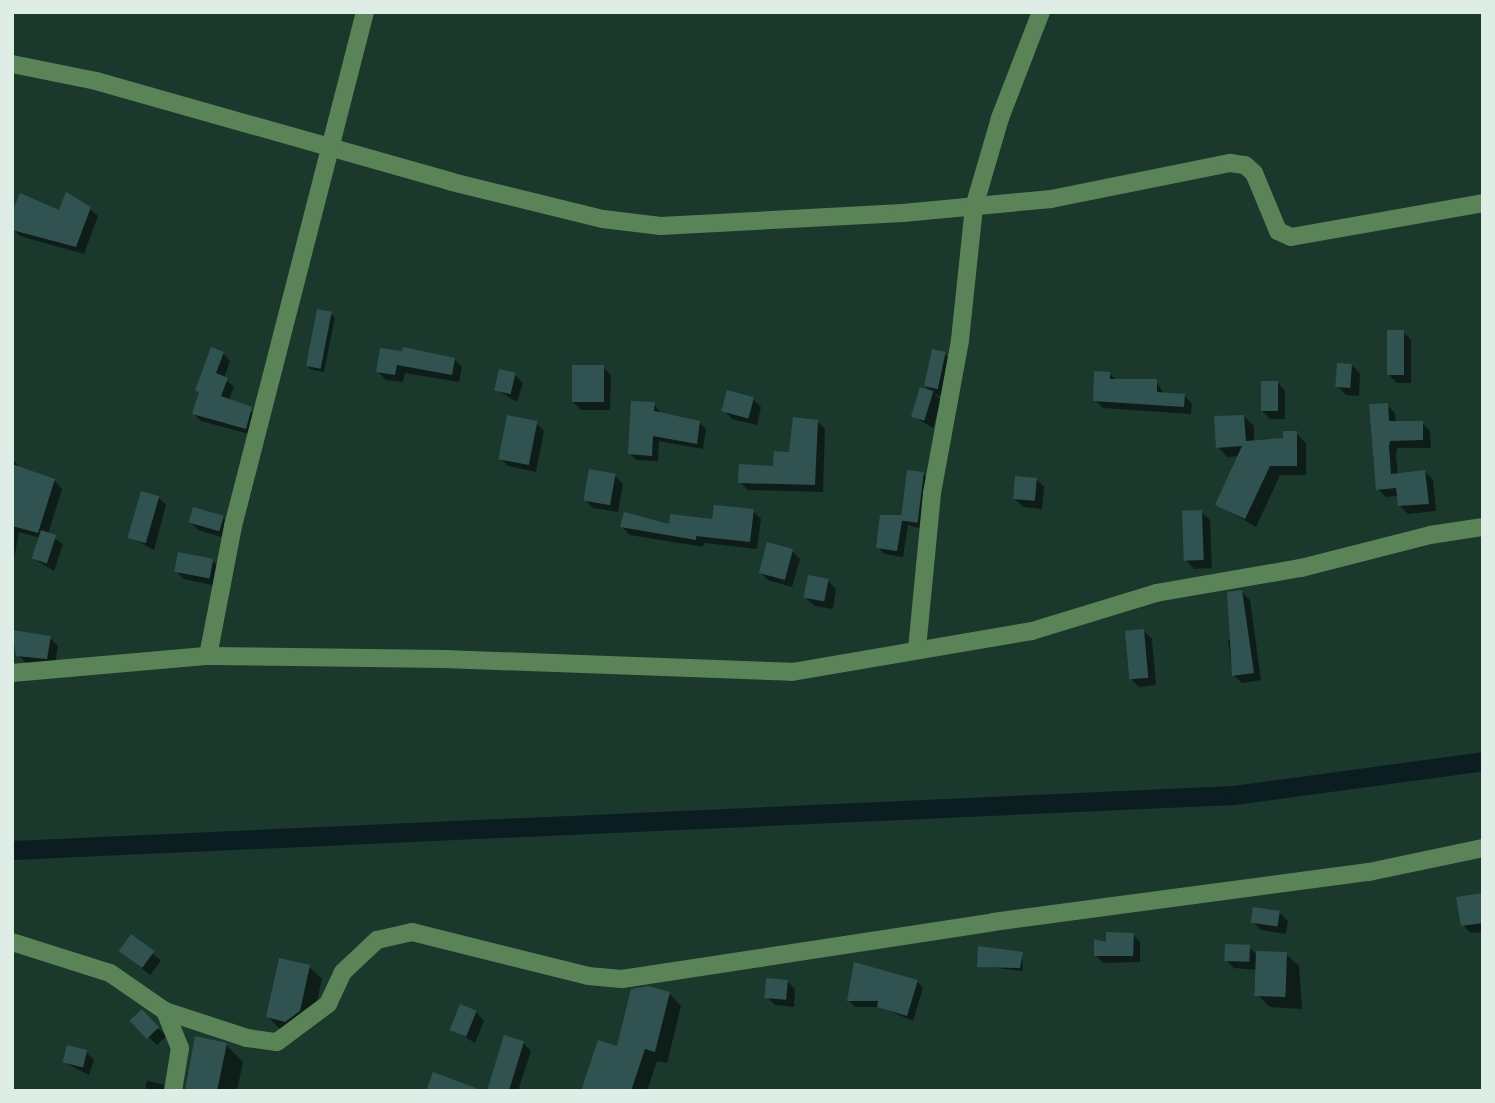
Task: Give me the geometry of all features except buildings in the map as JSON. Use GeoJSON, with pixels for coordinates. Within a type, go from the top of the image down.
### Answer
{"type":"FeatureCollection","features":[{"type":"Feature","properties":{"kind":"street"},"geometry":{"type":"LineString","coordinates":[[208,656],[233,526],[365,12]]}},
{"type":"Feature","properties":{"kind":"street"},"geometry":{"type":"LineString","coordinates":[[917,649],[932,493],[960,341],[974,207],[1000,118],[1041,12]]}},
{"type":"Feature","properties":{"kind":"street"},"geometry":{"type":"LineString","coordinates":[[12,64],[96,81],[328,148],[603,219],[661,226],[1051,200],[1230,163],[1245,165],[1254,173],[1278,231],[1291,237],[1483,203]]}},
{"type":"Feature","properties":{"kind":"street"},"geometry":{"type":"LineString","coordinates":[[12,673],[208,656],[444,659],[792,671],[1032,631],[1156,593],[1301,568],[1430,536],[1483,527]]}},
{"type":"Feature","properties":{"kind":"street"},"geometry":{"type":"LineString","coordinates":[[12,942],[110,973],[165,1011],[247,1038],[277,1042],[328,1004],[342,972],[377,940],[412,933],[588,976],[622,979],[993,922],[1369,872],[1483,848]]}},
{"type":"Feature","properties":{"kind":"street"},"geometry":{"type":"LineString","coordinates":[[165,1011],[180,1048],[173,1091]]}},
{"type":"Feature","properties":{"kind":"waterway"},"geometry":{"type":"LineString","coordinates":[[12,850],[1233,795],[1483,761]]}}]}
